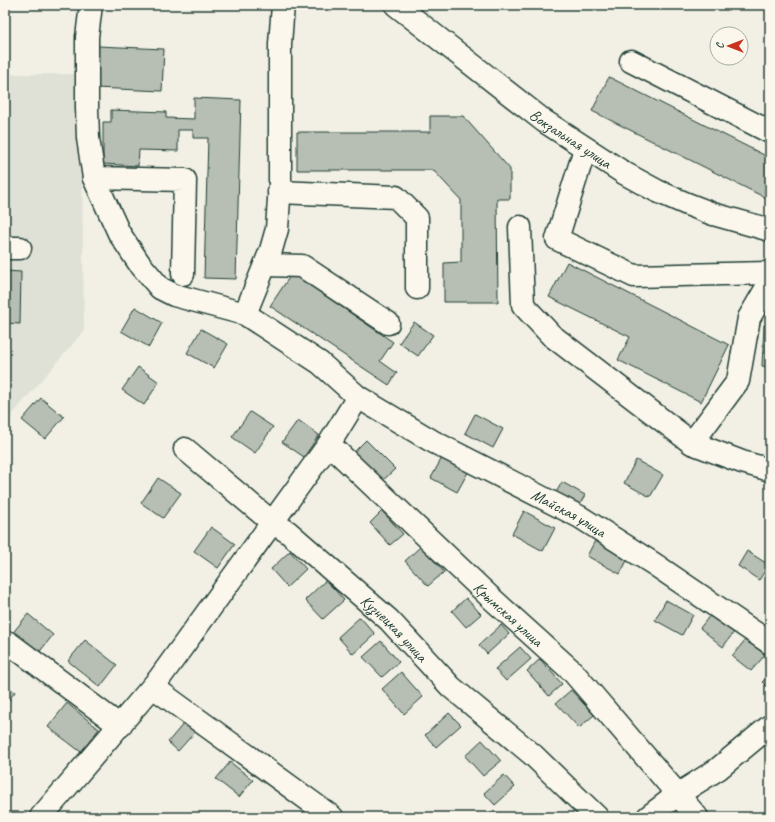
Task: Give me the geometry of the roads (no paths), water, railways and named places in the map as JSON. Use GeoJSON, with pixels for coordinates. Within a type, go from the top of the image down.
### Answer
{"type":"FeatureCollection","features":[{"type":"Feature","properties":{"kind":"street","name":"Майская улица"},"geometry":{"type":"LineString","coordinates":[[91,5],[87,37],[87,108],[88,144],[94,178],[118,233],[139,263],[160,288],[174,295],[245,314],[320,363],[358,397],[432,441],[580,517],[654,564],[770,643]]}},
{"type":"Feature","properties":{"kind":"street"},"geometry":{"type":"LineString","coordinates":[[245,314],[265,265],[277,229],[279,192],[280,51],[283,5]]}},
{"type":"Feature","properties":{"kind":"street","name":"Вокзальная улица"},"geometry":{"type":"LineString","coordinates":[[396,5],[544,121],[585,149],[657,191],[713,214],[770,230]]}},
{"type":"Feature","properties":{"kind":"street"},"geometry":{"type":"LineString","coordinates":[[631,61],[770,132]]}},
{"type":"Feature","properties":{"kind":"street"},"geometry":{"type":"LineString","coordinates":[[585,149],[557,238],[634,276],[770,273]]}},
{"type":"Feature","properties":{"kind":"street"},"geometry":{"type":"LineString","coordinates":[[94,178],[185,180],[183,274]]}},
{"type":"Feature","properties":{"kind":"street"},"geometry":{"type":"LineString","coordinates":[[279,192],[396,197],[417,218],[417,288]]}},
{"type":"Feature","properties":{"kind":"street"},"geometry":{"type":"LineString","coordinates":[[520,228],[524,305],[551,335],[692,443],[742,462],[770,470]]}},
{"type":"Feature","properties":{"kind":"street"},"geometry":{"type":"LineString","coordinates":[[265,265],[302,266],[388,323]]}},
{"type":"Feature","properties":{"kind":"street"},"geometry":{"type":"LineString","coordinates":[[692,443],[738,381],[749,318],[770,282]]}},
{"type":"Feature","properties":{"kind":"street"},"geometry":{"type":"LineString","coordinates":[[41,817],[153,688],[329,444],[358,397]]}},
{"type":"Feature","properties":{"kind":"street","name":"Крымская улица"},"geometry":{"type":"LineString","coordinates":[[329,444],[484,592],[573,672],[697,817]]}},
{"type":"Feature","properties":{"kind":"street","name":"Кузнецкая улица"},"geometry":{"type":"LineString","coordinates":[[185,449],[273,523],[288,532],[389,620],[452,688],[533,755],[597,817]]}},
{"type":"Feature","properties":{"kind":"street"},"geometry":{"type":"LineString","coordinates":[[9,643],[120,726]]}},
{"type":"Feature","properties":{"kind":"street"},"geometry":{"type":"LineString","coordinates":[[153,688],[332,817]]}},
{"type":"Feature","properties":{"kind":"street"},"geometry":{"type":"LineString","coordinates":[[648,817],[677,795],[718,769],[770,726]]}}]}
